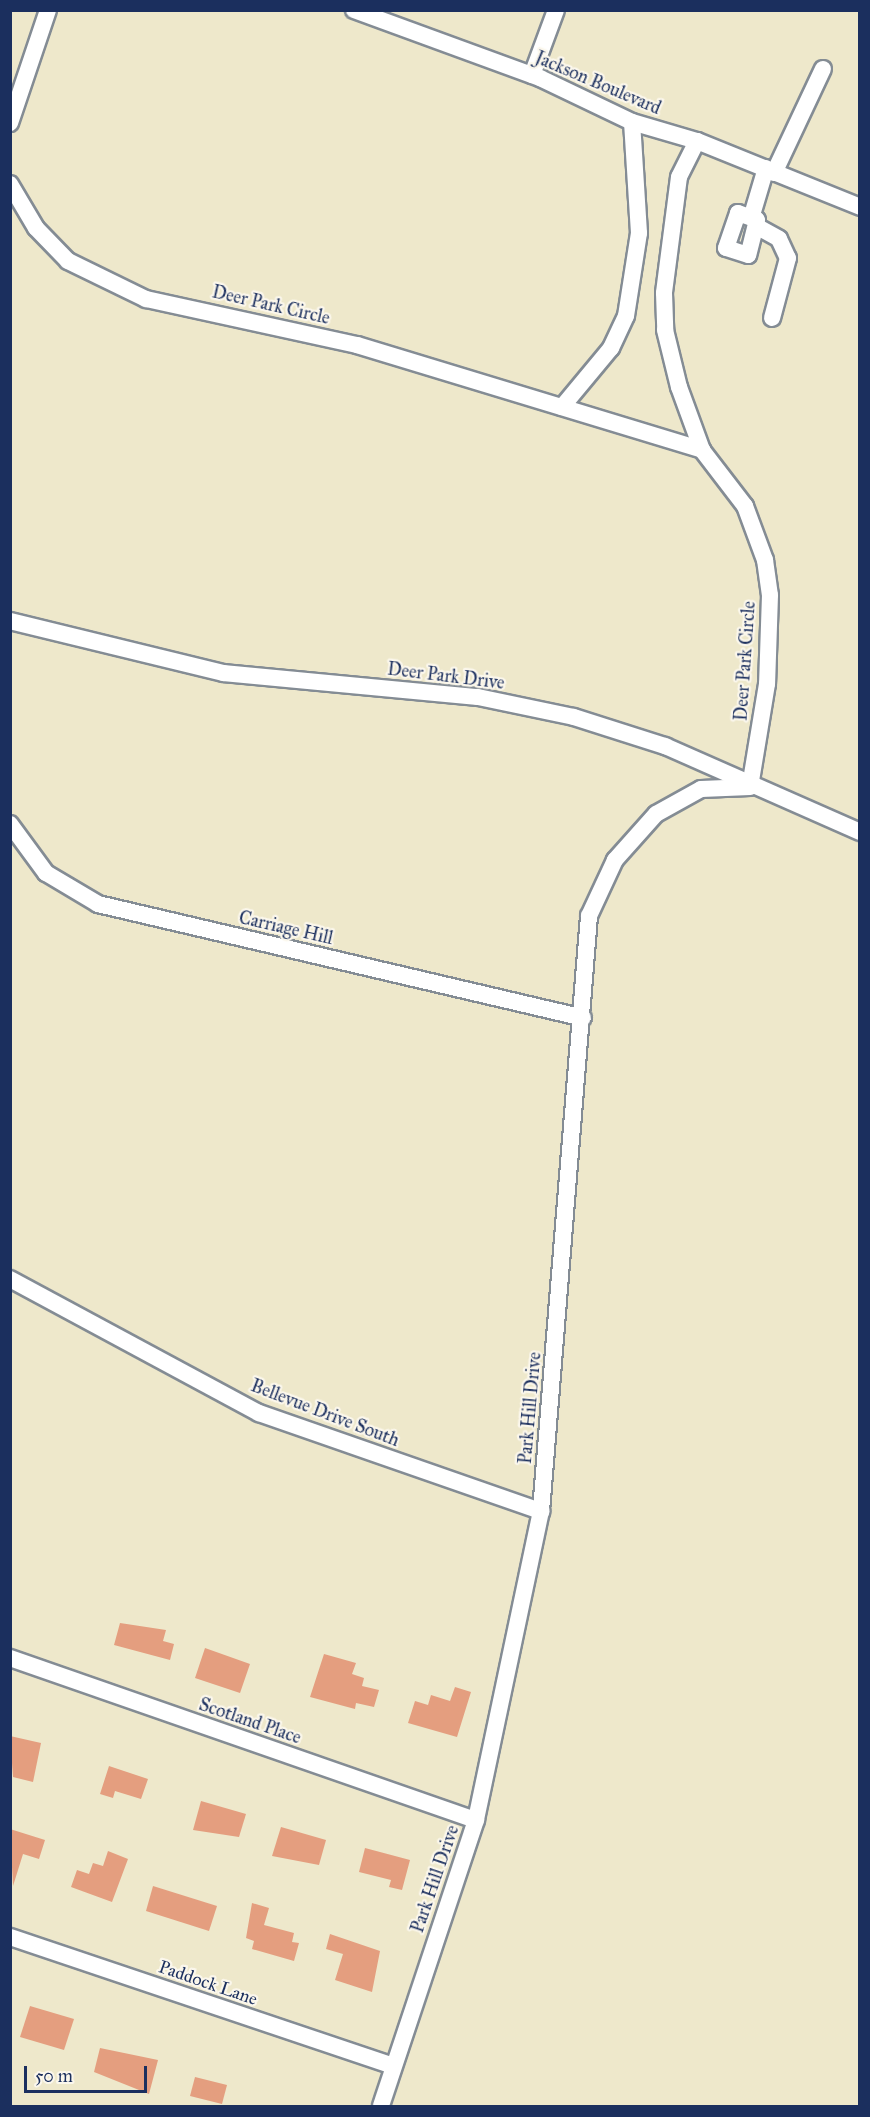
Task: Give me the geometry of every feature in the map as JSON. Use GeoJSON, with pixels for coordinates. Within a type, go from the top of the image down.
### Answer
{"type":"FeatureCollection","features":[{"type":"Feature","properties":{"kind":"street"},"geometry":{"type":"LineString","coordinates":[[10,123],[48,10]]}},
{"type":"Feature","properties":{"kind":"street","name":"Jackson Boulevard"},"geometry":{"type":"LineString","coordinates":[[354,10],[532,75],[632,122],[697,141],[860,207]]}},
{"type":"Feature","properties":{"kind":"street"},"geometry":{"type":"LineString","coordinates":[[532,75],[556,10]]}},
{"type":"Feature","properties":{"kind":"street"},"geometry":{"type":"LineString","coordinates":[[772,318],[788,258],[779,239],[754,220],[770,171],[823,69]]}},
{"type":"Feature","properties":{"kind":"street"},"geometry":{"type":"LineString","coordinates":[[562,407],[611,348],[626,316],[639,233],[632,122]]}},
{"type":"Feature","properties":{"kind":"street"},"geometry":{"type":"LineString","coordinates":[[697,141],[679,177],[664,293],[665,330],[679,387],[702,450]]}},
{"type":"Feature","properties":{"kind":"street","name":"Deer Park Circle"},"geometry":{"type":"LineString","coordinates":[[10,184],[36,228],[68,261],[146,299],[357,345],[702,450],[745,506],[765,560],[770,595],[767,684],[750,787]]}},
{"type":"Feature","properties":{"kind":"street","name":"Deer Park Drive"},"geometry":{"type":"LineString","coordinates":[[10,621],[223,674],[478,697],[574,717],[665,746],[750,787],[860,832]]}},
{"type":"Feature","properties":{"kind":"street","name":"Park Hill Drive"},"geometry":{"type":"LineString","coordinates":[[381,2106],[476,1820],[541,1511],[583,1018],[589,916],[615,860],[656,814],[701,789],[750,787]]}},
{"type":"Feature","properties":{"kind":"street","name":"Carriage Hill"},"geometry":{"type":"LineString","coordinates":[[10,824],[46,873],[98,904],[583,1018]]}},
{"type":"Feature","properties":{"kind":"street","name":"Bellevue Drive South"},"geometry":{"type":"LineString","coordinates":[[10,1279],[259,1413],[541,1511]]}},
{"type":"Feature","properties":{"kind":"street","name":"Scotland Place"},"geometry":{"type":"LineString","coordinates":[[10,1658],[476,1820]]}},
{"type":"Feature","properties":{"kind":"street","name":"Paddock Lane"},"geometry":{"type":"LineString","coordinates":[[10,1937],[393,2066]]}},
{"type":"Feature","properties":{"kind":"building"},"geometry":{"type":"Polygon","coordinates":[[[120,1623],[166,1630],[163,1641],[174,1644],[170,1660],[114,1645],[120,1623]]]}},
{"type":"Feature","properties":{"kind":"building"},"geometry":{"type":"Polygon","coordinates":[[[205,1648],[250,1664],[240,1693],[195,1678],[205,1648]]]}},
{"type":"Feature","properties":{"kind":"building"},"geometry":{"type":"Polygon","coordinates":[[[324,1654],[356,1663],[352,1674],[364,1678],[362,1686],[379,1690],[374,1707],[356,1703],[355,1709],[310,1697],[324,1654]]]}},
{"type":"Feature","properties":{"kind":"building"},"geometry":{"type":"Polygon","coordinates":[[[455,1687],[471,1692],[457,1737],[408,1723],[415,1701],[428,1705],[431,1695],[450,1701],[455,1687]]]}},
{"type":"Feature","properties":{"kind":"building"},"geometry":{"type":"Polygon","coordinates":[[[10,1736],[41,1743],[33,1782],[13,1777],[10,1736]]]}},
{"type":"Feature","properties":{"kind":"building"},"geometry":{"type":"Polygon","coordinates":[[[109,1766],[148,1779],[141,1799],[115,1791],[113,1798],[100,1794],[109,1766]]]}},
{"type":"Feature","properties":{"kind":"building"},"geometry":{"type":"Polygon","coordinates":[[[201,1801],[246,1814],[239,1837],[193,1830],[201,1801]]]}},
{"type":"Feature","properties":{"kind":"building"},"geometry":{"type":"Polygon","coordinates":[[[281,1827],[326,1840],[319,1865],[272,1856],[281,1827]]]}},
{"type":"Feature","properties":{"kind":"building"},"geometry":{"type":"Polygon","coordinates":[[[10,1829],[45,1840],[39,1859],[23,1854],[13,1886],[10,1829]]]}},
{"type":"Feature","properties":{"kind":"building"},"geometry":{"type":"Polygon","coordinates":[[[365,1848],[410,1860],[402,1890],[389,1887],[391,1880],[359,1872],[365,1848]]]}},
{"type":"Feature","properties":{"kind":"building"},"geometry":{"type":"Polygon","coordinates":[[[108,1851],[128,1859],[112,1902],[71,1887],[77,1870],[89,1874],[93,1863],[103,1866],[108,1851]]]}},
{"type":"Feature","properties":{"kind":"building"},"geometry":{"type":"Polygon","coordinates":[[[153,1886],[217,1906],[209,1931],[146,1911],[153,1886]]]}},
{"type":"Feature","properties":{"kind":"building"},"geometry":{"type":"Polygon","coordinates":[[[252,1903],[269,1908],[264,1925],[294,1933],[292,1942],[299,1943],[294,1961],[252,1949],[254,1941],[246,1938],[252,1903]]]}},
{"type":"Feature","properties":{"kind":"building"},"geometry":{"type":"Polygon","coordinates":[[[330,1934],[380,1951],[372,1992],[335,1980],[343,1954],[326,1949],[330,1934]]]}},
{"type":"Feature","properties":{"kind":"building"},"geometry":{"type":"Polygon","coordinates":[[[30,2006],[74,2019],[64,2050],[20,2037],[30,2006]]]}},
{"type":"Feature","properties":{"kind":"building"},"geometry":{"type":"Polygon","coordinates":[[[100,2048],[158,2060],[149,2094],[94,2072],[100,2048]]]}},
{"type":"Feature","properties":{"kind":"building"},"geometry":{"type":"Polygon","coordinates":[[[195,2077],[227,2085],[222,2104],[190,2096],[195,2077]]]}}]}
